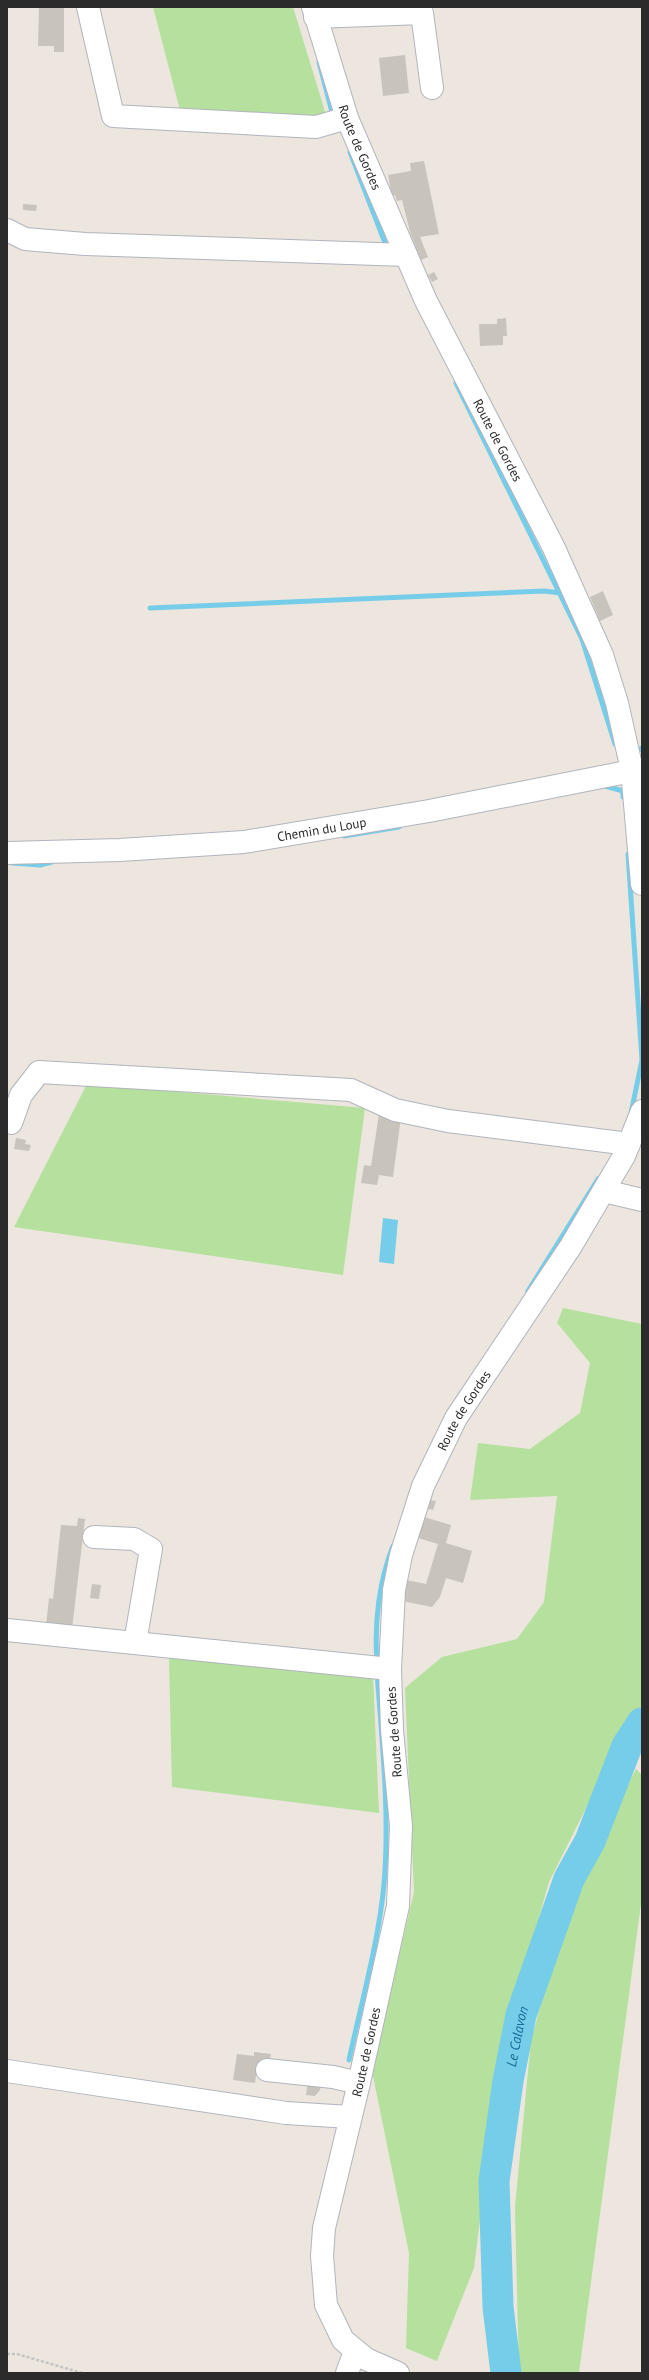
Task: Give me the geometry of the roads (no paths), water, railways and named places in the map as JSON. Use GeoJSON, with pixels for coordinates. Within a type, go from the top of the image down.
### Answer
{"type":"FeatureCollection","features":[{"type":"Feature","properties":{"kind":"street"},"geometry":{"type":"LineString","coordinates":[[88,7],[113,116],[316,128],[347,118]]}},
{"type":"Feature","properties":{"kind":"street"},"geometry":{"type":"LineString","coordinates":[[314,12],[422,13],[432,88]]}},
{"type":"Feature","properties":{"kind":"street","name":"Route de Gordes"},"geometry":{"type":"LineString","coordinates":[[314,12],[347,118],[426,301],[553,546],[602,655],[637,769],[642,884]]}},
{"type":"Feature","properties":{"kind":"street"},"geometry":{"type":"LineString","coordinates":[[7,230],[25,239],[84,244],[406,255]]}},
{"type":"Feature","properties":{"kind":"street","name":"Chemin du Loup"},"geometry":{"type":"LineString","coordinates":[[7,853],[120,850],[244,842],[429,811],[637,769]]}},
{"type":"Feature","properties":{"kind":"street"},"geometry":{"type":"LineString","coordinates":[[11,1123],[21,1095],[40,1072],[350,1090],[395,1110],[448,1121],[629,1144]]}},
{"type":"Feature","properties":{"kind":"street","name":"Route de Gordes"},"geometry":{"type":"LineString","coordinates":[[398,2373],[377,2364],[355,2351],[343,2340],[326,2305],[322,2256],[324,2228],[359,2083],[398,1906],[401,1826],[392,1730],[390,1669],[394,1590],[401,1555],[423,1486],[456,1418],[571,1246],[604,1191],[629,1144],[642,1111]]}},
{"type":"Feature","properties":{"kind":"street"},"geometry":{"type":"LineString","coordinates":[[604,1191],[642,1200]]}},
{"type":"Feature","properties":{"kind":"street"},"geometry":{"type":"LineString","coordinates":[[94,1537],[134,1539],[151,1549],[135,1643]]}},
{"type":"Feature","properties":{"kind":"street"},"geometry":{"type":"LineString","coordinates":[[7,1630],[390,1669]]}},
{"type":"Feature","properties":{"kind":"street"},"geometry":{"type":"LineString","coordinates":[[267,2070],[333,2077],[359,2083]]}},
{"type":"Feature","properties":{"kind":"street"},"geometry":{"type":"LineString","coordinates":[[7,2071],[286,2113],[350,2117]]}},
{"type":"Feature","properties":{"kind":"street"},"geometry":{"type":"LineString","coordinates":[[347,2373],[355,2351]]}},
{"type":"Feature","properties":{"kind":"water"},"geometry":{"type":"Polygon","coordinates":[[[383,1218],[398,1220],[394,1264],[379,1262],[383,1218]]]}},
{"type":"Feature","properties":{"kind":"waterway"},"geometry":{"type":"LineString","coordinates":[[319,62],[333,116]]}},
{"type":"Feature","properties":{"kind":"waterway"},"geometry":{"type":"LineString","coordinates":[[350,152],[387,248]]}},
{"type":"Feature","properties":{"kind":"waterway"},"geometry":{"type":"LineString","coordinates":[[456,383],[582,639],[615,744]]}},
{"type":"Feature","properties":{"kind":"waterway"},"geometry":{"type":"LineString","coordinates":[[150,608],[544,591],[560,593]]}},
{"type":"Feature","properties":{"kind":"waterway"},"geometry":{"type":"LineString","coordinates":[[633,753],[642,748]]}},
{"type":"Feature","properties":{"kind":"waterway"},"geometry":{"type":"LineString","coordinates":[[605,786],[623,791],[623,797]]}},
{"type":"Feature","properties":{"kind":"waterway"},"geometry":{"type":"LineString","coordinates":[[344,836],[399,827]]}},
{"type":"Feature","properties":{"kind":"waterway"},"geometry":{"type":"LineString","coordinates":[[628,854],[642,1060],[631,1113]]}},
{"type":"Feature","properties":{"kind":"waterway"},"geometry":{"type":"LineString","coordinates":[[12,863],[40,865],[52,862]]}},
{"type":"Feature","properties":{"kind":"waterway"},"geometry":{"type":"LineString","coordinates":[[528,1291],[598,1179]]}},
{"type":"Feature","properties":{"kind":"waterway"},"geometry":{"type":"LineString","coordinates":[[377,1662],[376,1633],[381,1588],[388,1559],[393,1546]]}},
{"type":"Feature","properties":{"kind":"waterway"},"geometry":{"type":"LineString","coordinates":[[349,2060],[374,1950],[382,1905],[386,1858],[386,1805],[377,1672]]}},
{"type":"Feature","properties":{"kind":"waterway","name":"Le Calavon"},"geometry":{"type":"LineString","coordinates":[[506,2373],[498,2307],[494,2181],[508,2081],[521,2015],[569,1879],[590,1841],[627,1746],[642,1723]]}}]}
